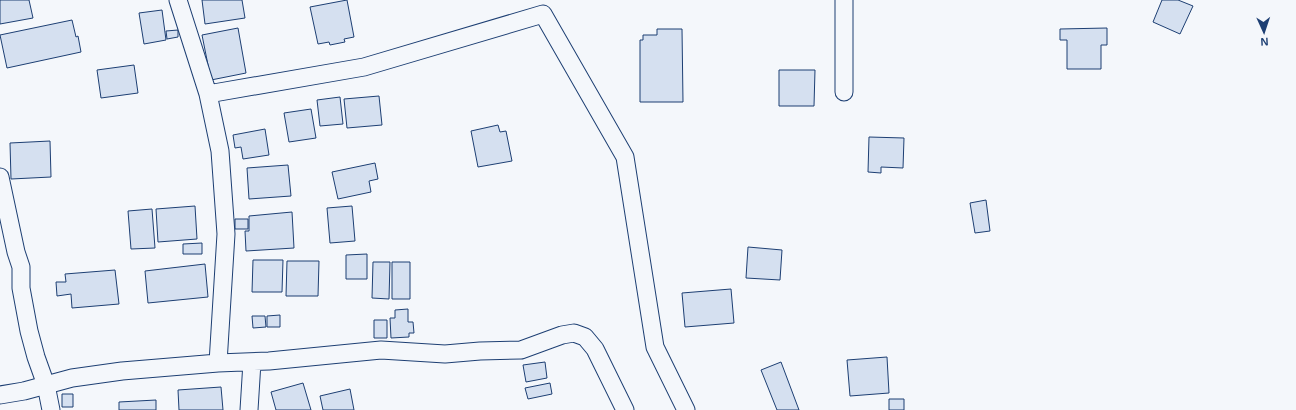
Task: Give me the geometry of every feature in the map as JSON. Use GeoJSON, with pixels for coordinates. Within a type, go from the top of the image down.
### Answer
{"type":"FeatureCollection","features":[{"type":"Feature","properties":{"kind":"street"},"geometry":{"type":"LineString","coordinates":[[178,0],[208,94],[220,151],[226,234],[218,363]]}},
{"type":"Feature","properties":{"kind":"street"},"geometry":{"type":"LineString","coordinates":[[844,0],[844,92]]}},
{"type":"Feature","properties":{"kind":"street"},"geometry":{"type":"LineString","coordinates":[[208,94],[364,67],[544,14],[625,157],[655,347],[686,410]]}},
{"type":"Feature","properties":{"kind":"street"},"geometry":{"type":"LineString","coordinates":[[0,177],[16,252],[21,267],[22,288],[29,330],[52,410]]}},
{"type":"Feature","properties":{"kind":"street"},"geometry":{"type":"LineString","coordinates":[[0,395],[24,391],[72,378],[122,371],[218,363],[252,362],[381,350],[445,354],[521,350],[562,334],[574,333],[584,337],[594,349],[625,410]]}},
{"type":"Feature","properties":{"kind":"street"},"geometry":{"type":"LineString","coordinates":[[249,410],[252,362]]}},
{"type":"Feature","properties":{"kind":"building"},"geometry":{"type":"Polygon","coordinates":[[[0,0],[29,0],[33,18],[0,24],[0,0]]]}},
{"type":"Feature","properties":{"kind":"building"},"geometry":{"type":"Polygon","coordinates":[[[202,0],[242,0],[245,18],[205,24],[202,0]]]}},
{"type":"Feature","properties":{"kind":"building"},"geometry":{"type":"Polygon","coordinates":[[[347,0],[354,37],[344,39],[345,42],[330,45],[329,42],[318,44],[310,7],[347,0]]]}},
{"type":"Feature","properties":{"kind":"building"},"geometry":{"type":"Polygon","coordinates":[[[1162,0],[1178,0],[1193,6],[1180,34],[1153,22],[1162,0]]]}},
{"type":"Feature","properties":{"kind":"building"},"geometry":{"type":"Polygon","coordinates":[[[162,10],[166,40],[144,44],[139,13],[162,10]]]}},
{"type":"Feature","properties":{"kind":"building"},"geometry":{"type":"Polygon","coordinates":[[[72,20],[76,37],[78,36],[81,52],[7,68],[0,35],[72,20]]]}},
{"type":"Feature","properties":{"kind":"building"},"geometry":{"type":"Polygon","coordinates":[[[238,28],[246,73],[211,80],[202,35],[238,28]]]}},
{"type":"Feature","properties":{"kind":"building"},"geometry":{"type":"Polygon","coordinates":[[[1107,28],[1107,45],[1101,45],[1101,69],[1067,69],[1067,40],[1060,40],[1060,29],[1107,28]]]}},
{"type":"Feature","properties":{"kind":"building"},"geometry":{"type":"Polygon","coordinates":[[[657,29],[682,29],[683,102],[640,102],[640,40],[643,40],[643,35],[657,35],[657,29]]]}},
{"type":"Feature","properties":{"kind":"building"},"geometry":{"type":"Polygon","coordinates":[[[178,30],[178,37],[167,39],[166,31],[178,30]]]}},
{"type":"Feature","properties":{"kind":"building"},"geometry":{"type":"Polygon","coordinates":[[[134,65],[138,93],[101,98],[97,70],[134,65]]]}},
{"type":"Feature","properties":{"kind":"building"},"geometry":{"type":"Polygon","coordinates":[[[779,70],[815,70],[814,106],[779,106],[779,70]]]}},
{"type":"Feature","properties":{"kind":"building"},"geometry":{"type":"Polygon","coordinates":[[[379,96],[382,125],[347,128],[344,99],[379,96]]]}},
{"type":"Feature","properties":{"kind":"building"},"geometry":{"type":"Polygon","coordinates":[[[340,97],[343,124],[320,126],[317,100],[340,97]]]}},
{"type":"Feature","properties":{"kind":"building"},"geometry":{"type":"Polygon","coordinates":[[[311,109],[316,138],[289,142],[284,113],[311,109]]]}},
{"type":"Feature","properties":{"kind":"building"},"geometry":{"type":"Polygon","coordinates":[[[498,125],[500,132],[506,131],[512,161],[478,167],[471,131],[498,125]]]}},
{"type":"Feature","properties":{"kind":"building"},"geometry":{"type":"Polygon","coordinates":[[[265,129],[269,155],[243,159],[241,147],[235,148],[233,135],[265,129]]]}},
{"type":"Feature","properties":{"kind":"building"},"geometry":{"type":"Polygon","coordinates":[[[869,137],[904,138],[903,168],[881,167],[881,173],[868,172],[869,137]]]}},
{"type":"Feature","properties":{"kind":"building"},"geometry":{"type":"Polygon","coordinates":[[[50,141],[51,177],[11,179],[10,143],[50,141]]]}},
{"type":"Feature","properties":{"kind":"building"},"geometry":{"type":"Polygon","coordinates":[[[375,163],[378,179],[369,181],[371,192],[338,199],[332,172],[375,163]]]}},
{"type":"Feature","properties":{"kind":"building"},"geometry":{"type":"Polygon","coordinates":[[[288,165],[291,196],[249,199],[247,168],[288,165]]]}},
{"type":"Feature","properties":{"kind":"building"},"geometry":{"type":"Polygon","coordinates":[[[986,200],[990,231],[975,233],[970,203],[986,200]]]}},
{"type":"Feature","properties":{"kind":"building"},"geometry":{"type":"Polygon","coordinates":[[[195,206],[197,239],[158,242],[156,209],[195,206]]]}},
{"type":"Feature","properties":{"kind":"building"},"geometry":{"type":"Polygon","coordinates":[[[352,206],[355,241],[330,243],[327,208],[352,206]]]}},
{"type":"Feature","properties":{"kind":"building"},"geometry":{"type":"Polygon","coordinates":[[[152,209],[155,248],[131,249],[128,211],[152,209]]]}},
{"type":"Feature","properties":{"kind":"building"},"geometry":{"type":"Polygon","coordinates":[[[292,212],[294,248],[246,251],[245,231],[249,231],[249,216],[292,212]]]}},
{"type":"Feature","properties":{"kind":"building"},"geometry":{"type":"Polygon","coordinates":[[[235,219],[248,219],[248,229],[235,229],[235,219]]]}},
{"type":"Feature","properties":{"kind":"building"},"geometry":{"type":"Polygon","coordinates":[[[202,243],[202,254],[183,254],[183,244],[202,243]]]}},
{"type":"Feature","properties":{"kind":"building"},"geometry":{"type":"Polygon","coordinates":[[[748,247],[782,250],[780,280],[746,278],[748,247]]]}},
{"type":"Feature","properties":{"kind":"building"},"geometry":{"type":"Polygon","coordinates":[[[367,254],[367,279],[346,279],[346,255],[367,254]]]}},
{"type":"Feature","properties":{"kind":"building"},"geometry":{"type":"Polygon","coordinates":[[[253,260],[283,260],[282,292],[252,292],[253,260]]]}},
{"type":"Feature","properties":{"kind":"building"},"geometry":{"type":"Polygon","coordinates":[[[287,261],[319,261],[318,296],[286,296],[287,261]]]}},
{"type":"Feature","properties":{"kind":"building"},"geometry":{"type":"Polygon","coordinates":[[[373,262],[390,262],[389,299],[372,298],[373,262]]]}},
{"type":"Feature","properties":{"kind":"building"},"geometry":{"type":"Polygon","coordinates":[[[392,262],[410,262],[410,299],[392,299],[392,262]]]}},
{"type":"Feature","properties":{"kind":"building"},"geometry":{"type":"Polygon","coordinates":[[[205,264],[208,297],[148,303],[145,271],[205,264]]]}},
{"type":"Feature","properties":{"kind":"building"},"geometry":{"type":"Polygon","coordinates":[[[115,270],[119,304],[72,308],[71,294],[57,296],[56,282],[66,282],[65,274],[115,270]]]}},
{"type":"Feature","properties":{"kind":"building"},"geometry":{"type":"Polygon","coordinates":[[[731,289],[734,323],[685,327],[682,293],[731,289]]]}},
{"type":"Feature","properties":{"kind":"building"},"geometry":{"type":"Polygon","coordinates":[[[408,309],[408,322],[413,322],[414,333],[409,333],[409,337],[391,338],[390,318],[395,318],[395,310],[408,309]]]}},
{"type":"Feature","properties":{"kind":"building"},"geometry":{"type":"Polygon","coordinates":[[[280,315],[280,327],[267,327],[267,316],[280,315]]]}},
{"type":"Feature","properties":{"kind":"building"},"geometry":{"type":"Polygon","coordinates":[[[252,316],[265,316],[266,327],[253,328],[252,316]]]}},
{"type":"Feature","properties":{"kind":"building"},"geometry":{"type":"Polygon","coordinates":[[[374,320],[387,320],[387,338],[374,338],[374,320]]]}},
{"type":"Feature","properties":{"kind":"building"},"geometry":{"type":"Polygon","coordinates":[[[887,357],[889,393],[850,396],[847,360],[887,357]]]}},
{"type":"Feature","properties":{"kind":"building"},"geometry":{"type":"Polygon","coordinates":[[[545,362],[547,378],[526,382],[523,365],[545,362]]]}},
{"type":"Feature","properties":{"kind":"building"},"geometry":{"type":"Polygon","coordinates":[[[781,362],[799,410],[777,410],[761,370],[781,362]]]}},
{"type":"Feature","properties":{"kind":"building"},"geometry":{"type":"Polygon","coordinates":[[[303,383],[311,410],[276,410],[271,392],[303,383]]]}},
{"type":"Feature","properties":{"kind":"building"},"geometry":{"type":"Polygon","coordinates":[[[550,383],[552,394],[528,399],[525,388],[550,383]]]}},
{"type":"Feature","properties":{"kind":"building"},"geometry":{"type":"Polygon","coordinates":[[[221,387],[223,410],[179,410],[178,390],[221,387]]]}},
{"type":"Feature","properties":{"kind":"building"},"geometry":{"type":"Polygon","coordinates":[[[350,389],[354,410],[323,410],[320,396],[350,389]]]}},
{"type":"Feature","properties":{"kind":"building"},"geometry":{"type":"Polygon","coordinates":[[[62,394],[73,394],[73,407],[62,407],[62,394]]]}},
{"type":"Feature","properties":{"kind":"building"},"geometry":{"type":"Polygon","coordinates":[[[889,399],[904,399],[904,410],[889,410],[889,399]]]}},
{"type":"Feature","properties":{"kind":"building"},"geometry":{"type":"Polygon","coordinates":[[[156,400],[156,410],[119,410],[119,402],[156,400]]]}}]}
